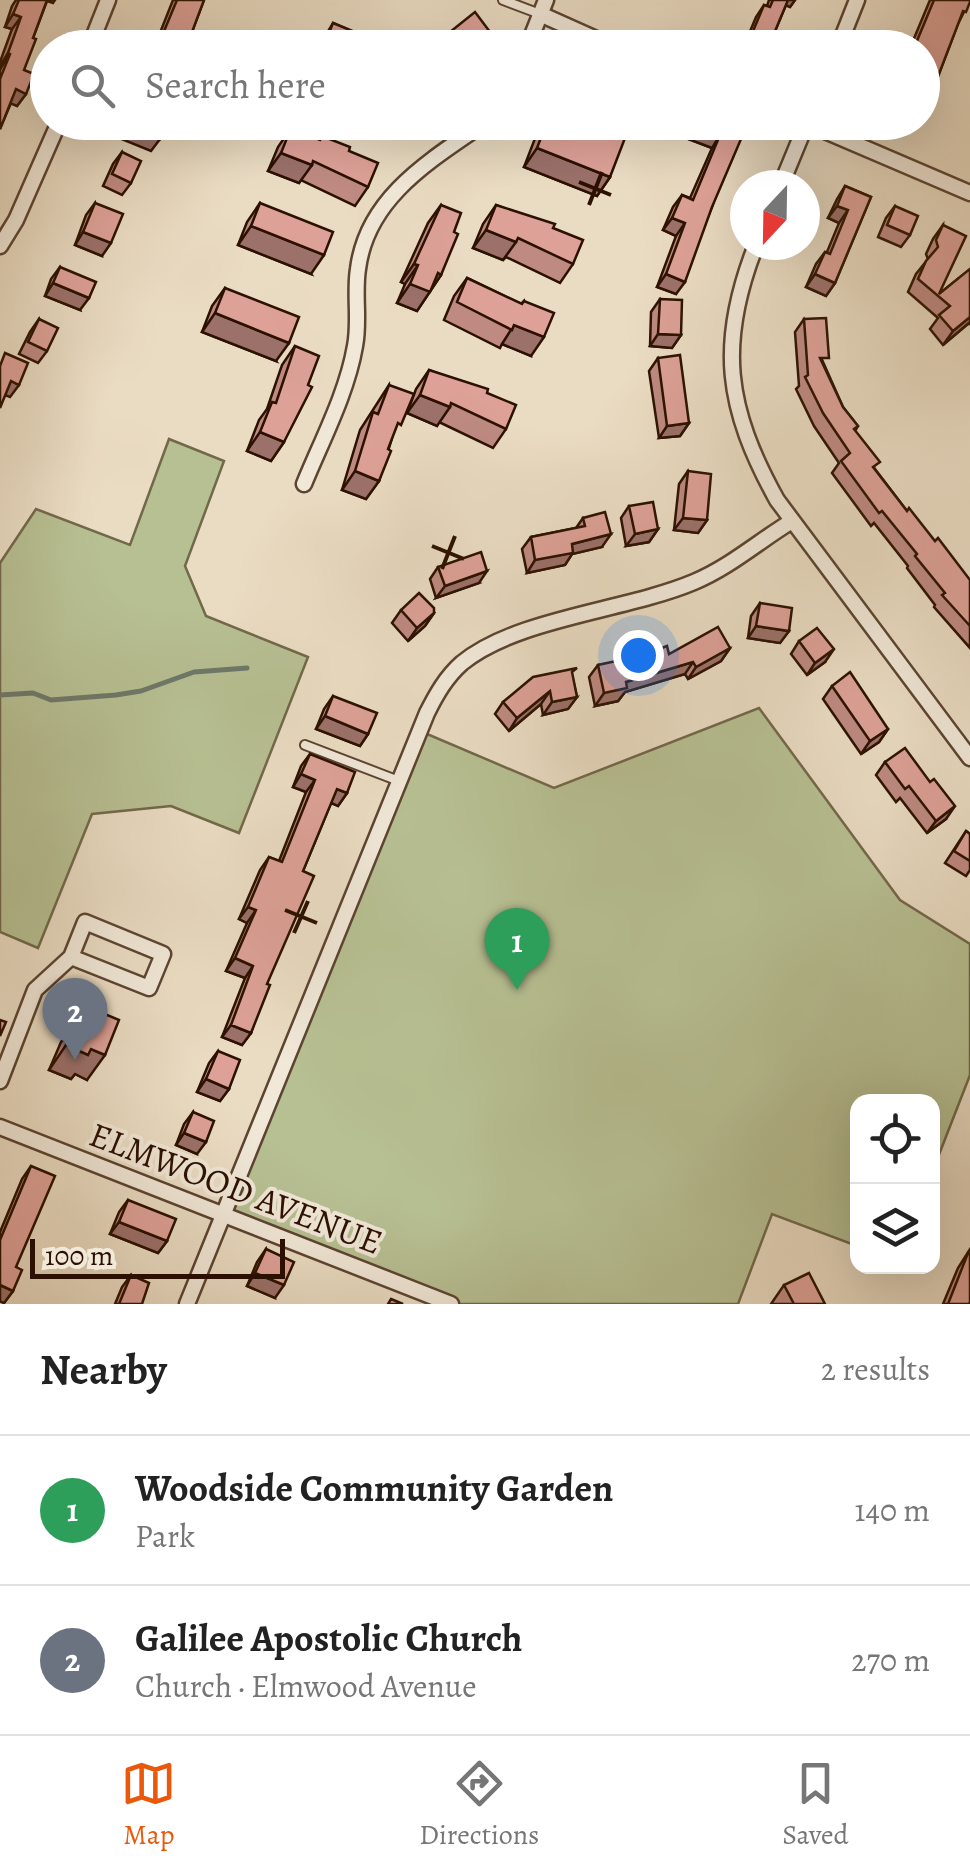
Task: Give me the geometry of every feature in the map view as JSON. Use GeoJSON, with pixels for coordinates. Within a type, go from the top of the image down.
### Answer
{"type":"FeatureCollection","features":[{"type":"Feature","properties":{"kind":"street"},"geometry":{"type":"LineString","coordinates":[[96,30],[108,0]]}},
{"type":"Feature","properties":{"kind":"street"},"geometry":{"type":"LineString","coordinates":[[845,30],[857,0]]}},
{"type":"Feature","properties":{"kind":"street"},"geometry":{"type":"LineString","coordinates":[[543,7],[584,30]]}},
{"type":"Feature","properties":{"kind":"street"},"geometry":{"type":"LineString","coordinates":[[0,246],[51,140]]}},
{"type":"Feature","properties":{"kind":"street"},"geometry":{"type":"LineString","coordinates":[[304,484],[347,378],[356,343],[358,265],[371,226],[392,194],[427,162],[459,140]]}},
{"type":"Feature","properties":{"kind":"street"},"geometry":{"type":"LineString","coordinates":[[787,170],[799,140]]}},
{"type":"Feature","properties":{"kind":"street"},"geometry":{"type":"LineString","coordinates":[[846,140],[970,193]]}},
{"type":"Feature","properties":{"kind":"street"},"geometry":{"type":"LineString","coordinates":[[751,260],[734,313],[732,378],[752,453],[777,500],[970,758]]}},
{"type":"Feature","properties":{"kind":"street"},"geometry":{"type":"LineString","coordinates":[[186,1304],[435,696],[458,666],[523,631],[630,605],[692,583],[718,571],[792,520]]}},
{"type":"Feature","properties":{"kind":"street"},"geometry":{"type":"LineString","coordinates":[[0,1081],[35,990],[71,957],[85,922],[163,954],[149,988],[71,957]]}},
{"type":"Feature","properties":{"kind":"street","name":"ELMWOOD AVENUE"},"geometry":{"type":"LineString","coordinates":[[0,1126],[451,1304]]}},
{"type":"Feature","properties":{"kind":"lane"},"geometry":{"type":"LineString","coordinates":[[503,0],[543,7]]}},
{"type":"Feature","properties":{"kind":"lane"},"geometry":{"type":"LineString","coordinates":[[306,745],[399,781]]}},
{"type":"Feature","properties":{"kind":"green space"},"geometry":{"type":"Polygon","coordinates":[[[169,439],[224,461],[185,566],[206,616],[308,657],[239,833],[171,806],[92,814],[38,948],[0,932],[0,563],[36,509],[130,545],[169,439]]]}},
{"type":"Feature","properties":{"kind":"green space"},"geometry":{"type":"Polygon","coordinates":[[[759,708],[900,900],[970,944],[970,1075],[940,1152],[940,1094],[850,1094],[850,1243],[772,1214],[738,1304],[451,1304],[222,1216],[420,731],[554,788],[759,708]]]}},
{"type":"Feature","properties":{"kind":"building"},"geometry":{"type":"Polygon","coordinates":[[[19,0],[47,0],[36,30],[30,30],[30,54],[24,70],[30,72],[30,84],[26,94],[16,89],[0,129],[0,79],[21,17],[13,14],[19,0]]]}},
{"type":"Feature","properties":{"kind":"building"},"geometry":{"type":"Polygon","coordinates":[[[177,0],[204,0],[193,30],[164,30],[177,0]]]}},
{"type":"Feature","properties":{"kind":"building"},"geometry":{"type":"Polygon","coordinates":[[[773,0],[788,0],[776,30],[753,30],[764,5],[770,7],[773,0]]]}},
{"type":"Feature","properties":{"kind":"building"},"geometry":{"type":"Polygon","coordinates":[[[934,0],[970,0],[940,71],[940,30],[922,30],[934,0]]]}},
{"type":"Feature","properties":{"kind":"building"},"geometry":{"type":"Polygon","coordinates":[[[475,12],[488,30],[452,30],[475,12]]]}},
{"type":"Feature","properties":{"kind":"building"},"geometry":{"type":"Polygon","coordinates":[[[333,23],[350,30],[330,30],[333,23]]]}},
{"type":"Feature","properties":{"kind":"building"},"geometry":{"type":"Polygon","coordinates":[[[286,140],[332,140],[378,163],[368,187],[313,161],[312,165],[281,153],[286,140]]]}},
{"type":"Feature","properties":{"kind":"building"},"geometry":{"type":"Polygon","coordinates":[[[540,140],[624,140],[610,177],[537,148],[540,140]]]}},
{"type":"Feature","properties":{"kind":"building"},"geometry":{"type":"Polygon","coordinates":[[[718,140],[741,140],[685,282],[666,274],[685,223],[672,218],[682,195],[693,200],[718,140]]]}},
{"type":"Feature","properties":{"kind":"building"},"geometry":{"type":"Polygon","coordinates":[[[122,152],[141,161],[131,183],[112,174],[122,152]]]}},
{"type":"Feature","properties":{"kind":"building"},"geometry":{"type":"Polygon","coordinates":[[[845,186],[871,197],[835,283],[815,274],[825,252],[830,254],[848,210],[837,206],[845,186]]]}},
{"type":"Feature","properties":{"kind":"building"},"geometry":{"type":"Polygon","coordinates":[[[95,203],[123,214],[111,243],[83,232],[95,203]]]}},
{"type":"Feature","properties":{"kind":"building"},"geometry":{"type":"Polygon","coordinates":[[[260,203],[333,232],[324,255],[251,226],[260,203]]]}},
{"type":"Feature","properties":{"kind":"building"},"geometry":{"type":"Polygon","coordinates":[[[441,205],[461,213],[454,232],[458,234],[430,292],[410,284],[418,265],[414,264],[441,205]]]}},
{"type":"Feature","properties":{"kind":"building"},"geometry":{"type":"Polygon","coordinates":[[[496,205],[555,224],[553,228],[583,240],[573,264],[518,238],[516,242],[486,230],[496,205]]]}},
{"type":"Feature","properties":{"kind":"building"},"geometry":{"type":"Polygon","coordinates":[[[895,206],[918,216],[910,235],[887,225],[895,206]]]}},
{"type":"Feature","properties":{"kind":"building"},"geometry":{"type":"Polygon","coordinates":[[[943,225],[966,236],[939,294],[970,269],[970,317],[953,331],[939,315],[950,306],[918,279],[938,247],[936,240],[943,225]]]}},
{"type":"Feature","properties":{"kind":"building"},"geometry":{"type":"Polygon","coordinates":[[[60,267],[96,282],[89,298],[53,283],[60,267]]]}},
{"type":"Feature","properties":{"kind":"building"},"geometry":{"type":"Polygon","coordinates":[[[467,278],[522,304],[524,301],[554,313],[544,337],[514,325],[512,330],[457,302],[467,278]]]}},
{"type":"Feature","properties":{"kind":"building"},"geometry":{"type":"Polygon","coordinates":[[[225,288],[299,317],[289,343],[215,313],[225,288]]]}},
{"type":"Feature","properties":{"kind":"building"},"geometry":{"type":"Polygon","coordinates":[[[660,299],[682,300],[681,335],[658,334],[660,299]]]}},
{"type":"Feature","properties":{"kind":"building"},"geometry":{"type":"Polygon","coordinates":[[[826,318],[829,358],[820,358],[843,407],[858,426],[854,429],[880,462],[873,467],[907,511],[909,508],[935,541],[938,538],[970,580],[970,626],[841,461],[850,453],[805,377],[808,375],[804,319],[826,318]]]}},
{"type":"Feature","properties":{"kind":"building"},"geometry":{"type":"Polygon","coordinates":[[[39,319],[58,328],[47,351],[28,342],[39,319]]]}},
{"type":"Feature","properties":{"kind":"building"},"geometry":{"type":"Polygon","coordinates":[[[295,346],[319,356],[308,385],[312,387],[284,442],[260,432],[272,402],[276,403],[295,346]]]}},
{"type":"Feature","properties":{"kind":"building"},"geometry":{"type":"Polygon","coordinates":[[[5,353],[28,363],[19,385],[11,381],[0,408],[0,366],[5,353]]]}},
{"type":"Feature","properties":{"kind":"building"},"geometry":{"type":"Polygon","coordinates":[[[680,355],[689,423],[667,426],[658,358],[680,355]]]}},
{"type":"Feature","properties":{"kind":"building"},"geometry":{"type":"Polygon","coordinates":[[[429,370],[488,389],[487,393],[516,405],[506,429],[451,403],[450,407],[420,395],[429,370]]]}},
{"type":"Feature","properties":{"kind":"building"},"geometry":{"type":"Polygon","coordinates":[[[389,385],[414,394],[401,425],[398,423],[379,481],[355,471],[373,412],[378,414],[389,385]]]}},
{"type":"Feature","properties":{"kind":"building"},"geometry":{"type":"Polygon","coordinates":[[[688,471],[711,474],[707,520],[683,518],[688,471]]]}},
{"type":"Feature","properties":{"kind":"building"},"geometry":{"type":"Polygon","coordinates":[[[653,502],[658,529],[635,534],[629,506],[653,502]]]}},
{"type":"Feature","properties":{"kind":"building"},"geometry":{"type":"Polygon","coordinates":[[[605,512],[611,534],[572,544],[573,553],[535,560],[531,537],[585,526],[583,518],[605,512]]]}},
{"type":"Feature","properties":{"kind":"building"},"geometry":{"type":"Polygon","coordinates":[[[481,552],[487,571],[445,586],[438,567],[481,552]]]}},
{"type":"Feature","properties":{"kind":"building"},"geometry":{"type":"Polygon","coordinates":[[[419,593],[434,613],[417,628],[401,610],[419,593]]]}},
{"type":"Feature","properties":{"kind":"building"},"geometry":{"type":"Polygon","coordinates":[[[760,603],[792,608],[789,631],[756,626],[760,603]]]}},
{"type":"Feature","properties":{"kind":"building"},"geometry":{"type":"Polygon","coordinates":[[[718,627],[730,648],[696,667],[693,662],[626,682],[627,688],[604,693],[598,665],[667,646],[669,654],[718,627]]]}},
{"type":"Feature","properties":{"kind":"building"},"geometry":{"type":"Polygon","coordinates":[[[817,628],[834,649],[815,663],[799,641],[817,628]]]}},
{"type":"Feature","properties":{"kind":"building"},"geometry":{"type":"Polygon","coordinates":[[[577,668],[572,672],[577,697],[552,702],[550,691],[517,718],[503,702],[533,677],[577,668]]]}},
{"type":"Feature","properties":{"kind":"building"},"geometry":{"type":"Polygon","coordinates":[[[850,672],[888,729],[870,741],[832,686],[850,672]]]}},
{"type":"Feature","properties":{"kind":"building"},"geometry":{"type":"Polygon","coordinates":[[[333,696],[377,713],[368,734],[325,716],[333,696]]]}},
{"type":"Feature","properties":{"kind":"building"},"geometry":{"type":"Polygon","coordinates":[[[905,748],[930,782],[934,779],[955,806],[936,821],[885,762],[905,748]]]}},
{"type":"Feature","properties":{"kind":"building"},"geometry":{"type":"Polygon","coordinates":[[[310,754],[355,772],[347,793],[337,789],[303,871],[314,876],[267,984],[270,985],[251,1033],[231,1025],[253,966],[235,958],[256,910],[248,907],[269,857],[282,862],[315,780],[301,774],[310,754]]]}},
{"type":"Feature","properties":{"kind":"building"},"geometry":{"type":"Polygon","coordinates":[[[966,831],[970,834],[970,861],[954,851],[966,831]]]}},
{"type":"Feature","properties":{"kind":"building"},"geometry":{"type":"Polygon","coordinates":[[[100,1012],[119,1020],[105,1055],[91,1049],[88,1055],[66,1045],[78,1018],[94,1025],[100,1012]]]}},
{"type":"Feature","properties":{"kind":"building"},"geometry":{"type":"Polygon","coordinates":[[[218,1051],[240,1060],[229,1089],[206,1079],[218,1051]]]}},
{"type":"Feature","properties":{"kind":"building"},"geometry":{"type":"Polygon","coordinates":[[[193,1112],[214,1121],[206,1142],[184,1133],[193,1112]]]}},
{"type":"Feature","properties":{"kind":"building"},"geometry":{"type":"Polygon","coordinates":[[[31,1166],[55,1176],[16,1267],[22,1270],[13,1291],[0,1285],[0,1240],[31,1166]]]}},
{"type":"Feature","properties":{"kind":"building"},"geometry":{"type":"Polygon","coordinates":[[[128,1200],[176,1219],[167,1241],[119,1222],[128,1200]]]}},
{"type":"Feature","properties":{"kind":"building"},"geometry":{"type":"Polygon","coordinates":[[[266,1249],[294,1262],[284,1285],[255,1273],[266,1249]]]}},
{"type":"Feature","properties":{"kind":"building"},"geometry":{"type":"Polygon","coordinates":[[[968,1253],[970,1302],[948,1304],[968,1253]]]}},
{"type":"Feature","properties":{"kind":"building"},"geometry":{"type":"Polygon","coordinates":[[[809,1273],[825,1304],[794,1304],[784,1285],[809,1273]]]}},
{"type":"Feature","properties":{"kind":"building"},"geometry":{"type":"Polygon","coordinates":[[[131,1275],[149,1283],[142,1304],[119,1304],[131,1275]]]}},
{"type":"Feature","properties":{"kind":"waterway"},"geometry":{"type":"LineString","coordinates":[[0,695],[33,693],[51,700],[116,695],[141,691],[194,672],[247,668]]}},
{"type":"Feature","properties":{"kind":"place","name":"Woodside Community Garden"},"geometry":{"type":"Point","coordinates":[517,990]}},
{"type":"Feature","properties":{"kind":"place","name":"Galilee Apostolic Church"},"geometry":{"type":"Point","coordinates":[75,1060]}}]}
